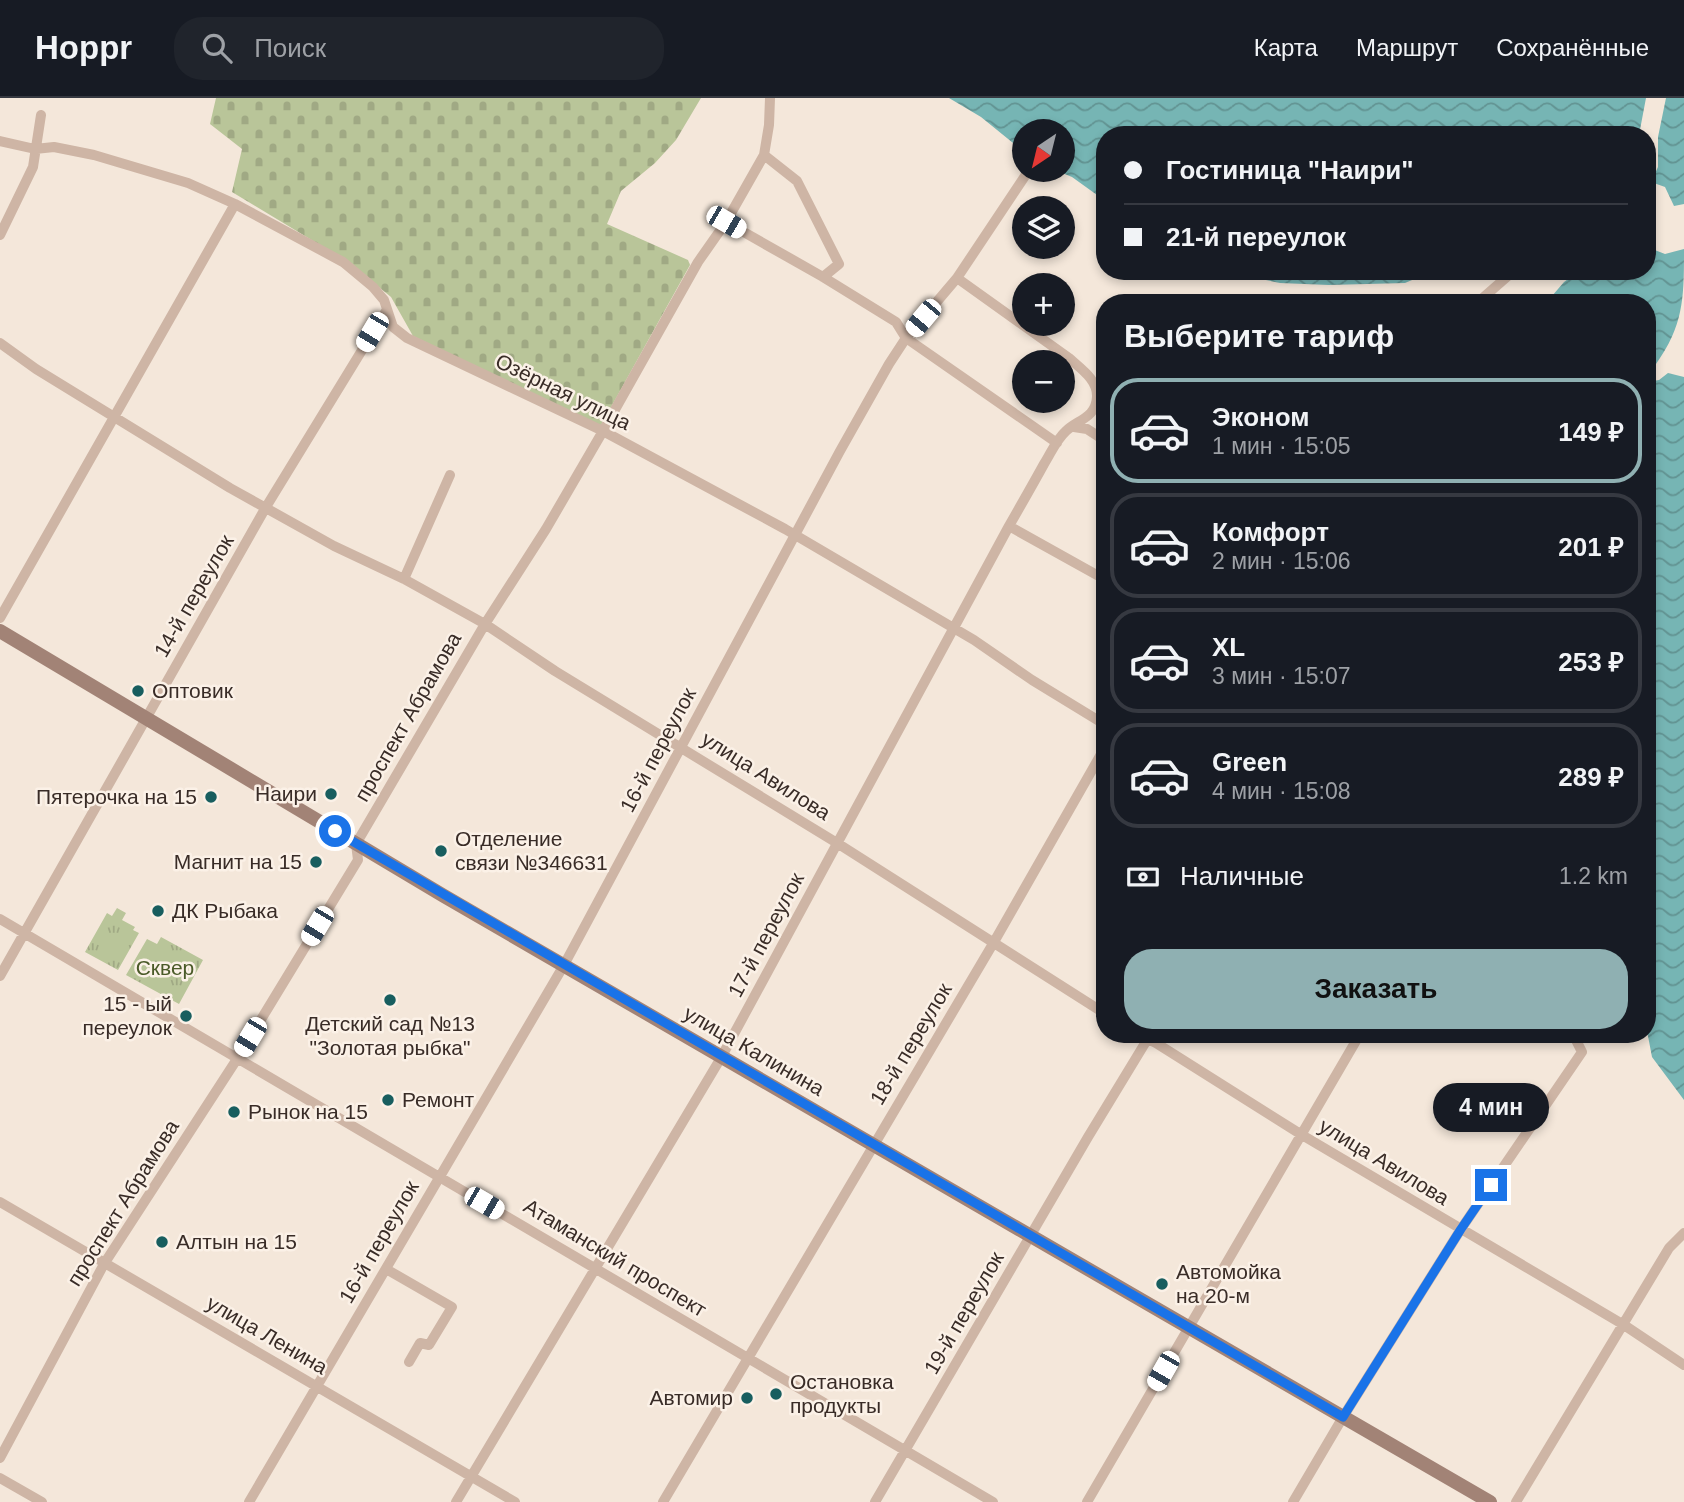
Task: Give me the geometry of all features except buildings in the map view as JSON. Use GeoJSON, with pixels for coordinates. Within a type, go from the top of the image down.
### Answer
{"type":"FeatureCollection","features":[{"type":"Feature","properties":{"kind":"main road","name":"улица Калинина"},"geometry":{"type":"LineString","coordinates":[[0,631],[356,844],[1490,1502]]}},
{"type":"Feature","properties":{"kind":"street","name":"проспект Абрамова"},"geometry":{"type":"LineString","coordinates":[[0,1458],[104,1264],[237,1059],[358,860],[356,844],[485,624],[546,529],[698,262],[726,222],[764,155],[770,98]]}},
{"type":"Feature","properties":{"kind":"street"},"geometry":{"type":"LineString","coordinates":[[0,235],[33,167],[41,116]]}},
{"type":"Feature","properties":{"kind":"street","name":"Озёрная улица"},"geometry":{"type":"LineString","coordinates":[[0,141],[35,149],[54,147],[93,155],[188,183],[235,204],[343,262],[384,300],[393,327],[407,338],[603,431],[795,534],[954,629],[1096,719]]}},
{"type":"Feature","properties":{"kind":"street"},"geometry":{"type":"LineString","coordinates":[[764,155],[797,181],[818,220],[839,264],[823,277]]}},
{"type":"Feature","properties":{"kind":"street","name":"16-й переулок"},"geometry":{"type":"LineString","coordinates":[[249,1502],[564,965],[889,364],[906,338],[957,278],[1021,182]]}},
{"type":"Feature","properties":{"kind":"street"},"geometry":{"type":"LineString","coordinates":[[0,618],[235,204]]}},
{"type":"Feature","properties":{"kind":"street"},"geometry":{"type":"LineString","coordinates":[[726,222],[896,322],[906,338],[1057,443]]}},
{"type":"Feature","properties":{"kind":"street","name":"17-й переулок"},"geometry":{"type":"LineString","coordinates":[[957,278],[1069,358],[1096,386]]}},
{"type":"Feature","properties":{"kind":"street"},"geometry":{"type":"LineString","coordinates":[[1487,294],[1502,280]]}},
{"type":"Feature","properties":{"kind":"street","name":"14-й переулок"},"geometry":{"type":"LineString","coordinates":[[0,976],[267,507],[386,311]]}},
{"type":"Feature","properties":{"kind":"street","name":"улица Авилова"},"geometry":{"type":"LineString","coordinates":[[0,344],[113,416],[334,546],[404,579],[485,624],[555,671],[837,843],[1096,1008]]}},
{"type":"Feature","properties":{"kind":"street","name":"17-й переулок"},"geometry":{"type":"LineString","coordinates":[[456,1502],[722,1056],[1009,526],[1057,443],[1067,430],[1094,410],[1096,402]]}},
{"type":"Feature","properties":{"kind":"street"},"geometry":{"type":"LineString","coordinates":[[1067,430],[1077,426],[1096,434]]}},
{"type":"Feature","properties":{"kind":"street"},"geometry":{"type":"LineString","coordinates":[[404,579],[450,475]]}},
{"type":"Feature","properties":{"kind":"street"},"geometry":{"type":"LineString","coordinates":[[1009,526],[1096,575]]}},
{"type":"Feature","properties":{"kind":"street","name":"18-й переулок"},"geometry":{"type":"LineString","coordinates":[[663,1502],[994,942],[1096,763]]}},
{"type":"Feature","properties":{"kind":"street","name":"Атаманский проспект"},"geometry":{"type":"LineString","coordinates":[[0,919],[993,1502]]}},
{"type":"Feature","properties":{"kind":"street","name":"19-й переулок"},"geometry":{"type":"LineString","coordinates":[[875,1502],[1141,1043]]}},
{"type":"Feature","properties":{"kind":"street","name":"улица Авилова"},"geometry":{"type":"LineString","coordinates":[[1156,1043],[1302,1135],[1624,1325],[1684,1364]]}},
{"type":"Feature","properties":{"kind":"street"},"geometry":{"type":"LineString","coordinates":[[1087,1502],[1355,1043]]}},
{"type":"Feature","properties":{"kind":"street"},"geometry":{"type":"LineString","coordinates":[[1293,1502],[1461,1229],[1582,1052],[1578,1043]]}},
{"type":"Feature","properties":{"kind":"street","name":"улица Ленина"},"geometry":{"type":"LineString","coordinates":[[0,1202],[515,1502]]}},
{"type":"Feature","properties":{"kind":"street"},"geometry":{"type":"LineString","coordinates":[[1516,1502],[1669,1248],[1684,1233]]}},
{"type":"Feature","properties":{"kind":"street"},"geometry":{"type":"LineString","coordinates":[[386,1269],[452,1307],[429,1345],[420,1343],[410,1362]]}},
{"type":"Feature","properties":{"kind":"street"},"geometry":{"type":"LineString","coordinates":[[0,1478],[42,1502]]}},
{"type":"Feature","properties":{"kind":"green space"},"geometry":{"type":"Polygon","coordinates":[[[216,98],[701,98],[676,140],[655,163],[621,191],[607,224],[688,260],[690,265],[600,427],[413,336],[391,297],[348,262],[232,192],[242,149],[210,124],[216,98]]]}},
{"type":"Feature","properties":{"kind":"green space"},"geometry":{"type":"Polygon","coordinates":[[[117,908],[126,913],[122,920],[135,927],[133,930],[139,933],[118,970],[85,952],[107,913],[112,916],[117,908]]]}},
{"type":"Feature","properties":{"kind":"green space","name":"Сквер"},"geometry":{"type":"Polygon","coordinates":[[[161,937],[203,960],[179,1004],[126,975],[147,939],[157,944],[161,937]]]}},
{"type":"Feature","properties":{"kind":"water"},"geometry":{"type":"Polygon","coordinates":[[[949,98],[1646,98],[1641,126],[1096,126],[1096,194],[1075,179],[1075,119],[1012,119],[1012,142],[981,117],[949,98]]]}},
{"type":"Feature","properties":{"kind":"water"},"geometry":{"type":"Polygon","coordinates":[[[1666,98],[1684,98],[1684,204],[1674,206],[1665,187],[1656,184],[1658,137],[1666,98]]]}},
{"type":"Feature","properties":{"kind":"water"},"geometry":{"type":"Polygon","coordinates":[[[1684,249],[1683,296],[1677,323],[1656,364],[1656,294],[1554,294],[1564,282],[1656,280],[1656,250],[1665,254],[1684,249]]]}},
{"type":"Feature","properties":{"kind":"water"},"geometry":{"type":"Polygon","coordinates":[[[1266,280],[1412,280],[1405,283],[1329,285],[1266,280]]]}},
{"type":"Feature","properties":{"kind":"water"},"geometry":{"type":"Polygon","coordinates":[[[1668,373],[1684,377],[1684,1100],[1652,1057],[1649,1043],[1656,1043],[1656,380],[1668,373]]]}},
{"type":"Feature","properties":{"kind":"place","name":"Оптовик"},"geometry":{"type":"Point","coordinates":[138,691]}},
{"type":"Feature","properties":{"kind":"place","name":"Наири"},"geometry":{"type":"Point","coordinates":[331,794]}},
{"type":"Feature","properties":{"kind":"place","name":"Пятерочка на 15"},"geometry":{"type":"Point","coordinates":[211,797]}},
{"type":"Feature","properties":{"kind":"place","name":"Отделение связи №346631"},"geometry":{"type":"Point","coordinates":[441,851]}},
{"type":"Feature","properties":{"kind":"place","name":"Магнит на 15"},"geometry":{"type":"Point","coordinates":[316,862]}},
{"type":"Feature","properties":{"kind":"place","name":"ДК Рыбака"},"geometry":{"type":"Point","coordinates":[158,911]}},
{"type":"Feature","properties":{"kind":"place","name":"Детский сад №13 \"Золотая рыбка\""},"geometry":{"type":"Point","coordinates":[390,1000]}},
{"type":"Feature","properties":{"kind":"place","name":"15 - ый переулок"},"geometry":{"type":"Point","coordinates":[186,1016]}},
{"type":"Feature","properties":{"kind":"place","name":"Ремонт"},"geometry":{"type":"Point","coordinates":[388,1100]}},
{"type":"Feature","properties":{"kind":"place","name":"Рынок на 15"},"geometry":{"type":"Point","coordinates":[234,1112]}},
{"type":"Feature","properties":{"kind":"place","name":"Алтын на 15"},"geometry":{"type":"Point","coordinates":[162,1242]}},
{"type":"Feature","properties":{"kind":"place","name":"Автомойка на 20-м"},"geometry":{"type":"Point","coordinates":[1162,1284]}},
{"type":"Feature","properties":{"kind":"place","name":"Остановка продукты"},"geometry":{"type":"Point","coordinates":[776,1394]}},
{"type":"Feature","properties":{"kind":"place","name":"Автомир"},"geometry":{"type":"Point","coordinates":[747,1398]}},
{"type":"Feature","properties":{"kind":"route"},"geometry":{"type":"LineString","coordinates":[[335,831],[1343,1417],[1491,1185]]}}]}
